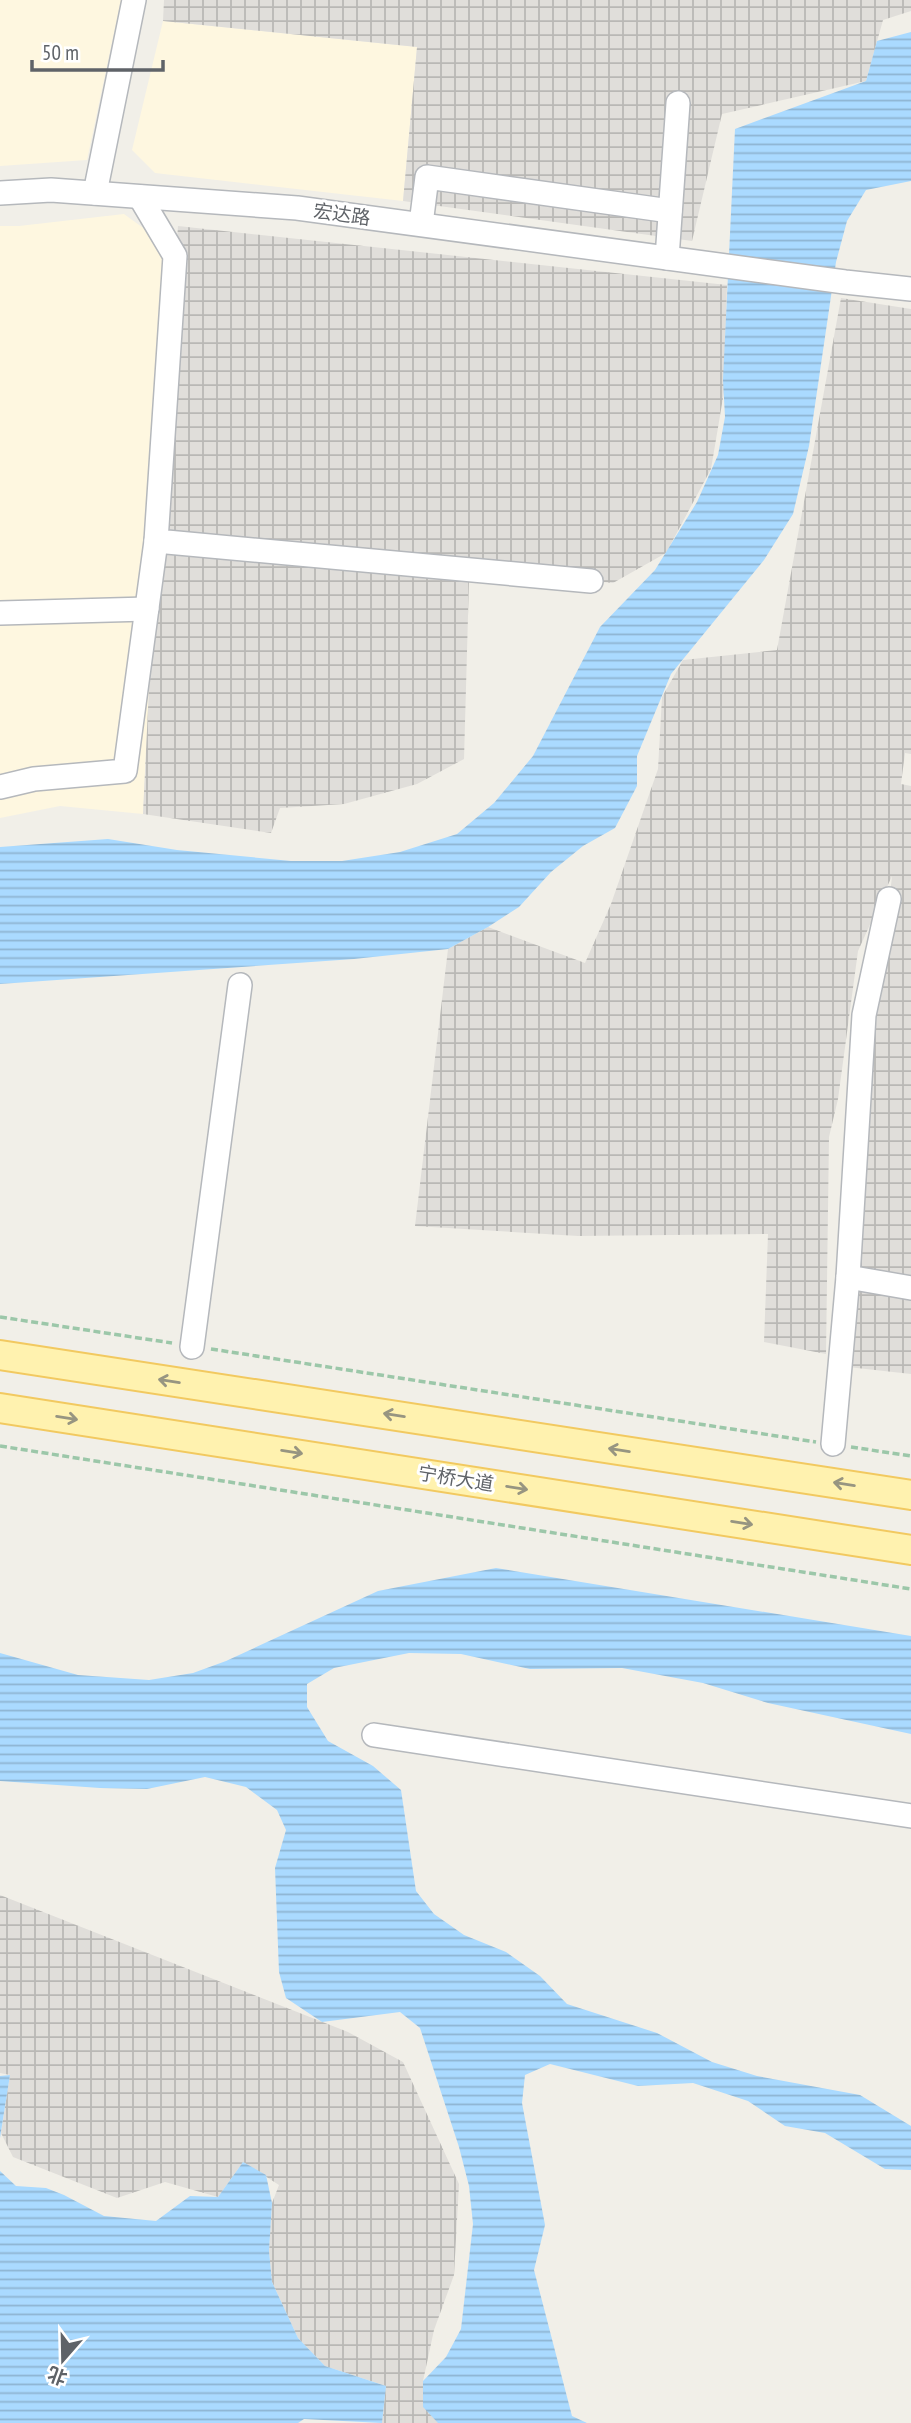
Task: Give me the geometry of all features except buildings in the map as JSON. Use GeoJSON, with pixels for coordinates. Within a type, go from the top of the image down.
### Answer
{"type":"FeatureCollection","features":[{"type":"Feature","properties":{"kind":"main road"},"geometry":{"type":"LineString","coordinates":[[0,1355],[911,1495]]}},
{"type":"Feature","properties":{"kind":"main road","name":"宁桥大道"},"geometry":{"type":"LineString","coordinates":[[0,1408],[911,1550]]}},
{"type":"Feature","properties":{"kind":"street"},"geometry":{"type":"LineString","coordinates":[[95,193],[134,0]]}},
{"type":"Feature","properties":{"kind":"street"},"geometry":{"type":"LineString","coordinates":[[675,259],[670,211],[678,103]]}},
{"type":"Feature","properties":{"kind":"street"},"geometry":{"type":"LineString","coordinates":[[421,225],[427,177],[670,211]]}},
{"type":"Feature","properties":{"kind":"street","name":"宏达路"},"geometry":{"type":"LineString","coordinates":[[0,193],[51,190],[296,208],[911,289]]}},
{"type":"Feature","properties":{"kind":"street"},"geometry":{"type":"LineString","coordinates":[[0,788],[34,779],[125,771],[156,541],[176,256],[140,197]]}},
{"type":"Feature","properties":{"kind":"street"},"geometry":{"type":"LineString","coordinates":[[156,541],[590,582]]}},
{"type":"Feature","properties":{"kind":"street"},"geometry":{"type":"LineString","coordinates":[[0,613],[147,609]]}},
{"type":"Feature","properties":{"kind":"street"},"geometry":{"type":"LineString","coordinates":[[832,1444],[848,1277],[864,1015],[889,899]]}},
{"type":"Feature","properties":{"kind":"street"},"geometry":{"type":"LineString","coordinates":[[192,1346],[240,985]]}},
{"type":"Feature","properties":{"kind":"street"},"geometry":{"type":"LineString","coordinates":[[848,1277],[911,1288]]}},
{"type":"Feature","properties":{"kind":"street"},"geometry":{"type":"LineString","coordinates":[[374,1735],[911,1816]]}},
{"type":"Feature","properties":{"kind":"path"},"geometry":{"type":"LineString","coordinates":[[0,1317],[911,1456]]}},
{"type":"Feature","properties":{"kind":"path"},"geometry":{"type":"LineString","coordinates":[[0,1446],[911,1589]]}},
{"type":"Feature","properties":{"kind":"shaded area"},"geometry":{"type":"Polygon","coordinates":[[[0,0],[121,0],[87,160],[0,166],[0,0]]]}},
{"type":"Feature","properties":{"kind":"shaded area"},"geometry":{"type":"Polygon","coordinates":[[[164,0],[911,0],[911,11],[883,20],[866,81],[722,114],[692,241],[403,201],[417,47],[163,21],[164,0]]]}},
{"type":"Feature","properties":{"kind":"shaded area"},"geometry":{"type":"Polygon","coordinates":[[[163,21],[417,47],[403,201],[155,173],[132,150],[163,21]]]}},
{"type":"Feature","properties":{"kind":"shaded area"},"geometry":{"type":"Polygon","coordinates":[[[124,214],[171,248],[143,814],[60,806],[0,818],[0,226],[124,214]]]}},
{"type":"Feature","properties":{"kind":"shaded area"},"geometry":{"type":"Polygon","coordinates":[[[178,226],[727,285],[724,392],[711,469],[666,553],[613,583],[189,544],[469,580],[464,759],[417,784],[344,804],[280,808],[271,833],[143,814],[156,541],[178,226]]]}},
{"type":"Feature","properties":{"kind":"shaded area"},"geometry":{"type":"Polygon","coordinates":[[[841,298],[911,309],[911,754],[905,753],[901,784],[911,786],[911,1374],[839,1366],[892,876],[858,951],[838,1099],[829,1137],[826,1354],[764,1342],[768,1234],[578,1236],[415,1226],[448,949],[488,927],[585,963],[611,904],[658,769],[662,697],[683,660],[777,650],[841,298]]]}},
{"type":"Feature","properties":{"kind":"shaded area"},"geometry":{"type":"Polygon","coordinates":[[[0,1895],[348,2032],[403,2062],[459,2184],[454,2275],[434,2330],[423,2381],[439,2423],[382,2423],[386,2386],[325,2366],[298,2338],[272,2282],[269,2251],[272,2203],[279,2185],[243,2162],[218,2197],[165,2182],[117,2198],[13,2157],[1,2133],[10,2075],[0,2073],[0,1895]]]}},
{"type":"Feature","properties":{"kind":"water"},"geometry":{"type":"Polygon","coordinates":[[[911,32],[911,181],[866,190],[847,221],[836,262],[809,446],[793,514],[764,560],[671,674],[637,756],[637,786],[615,828],[583,846],[551,872],[519,907],[448,949],[354,959],[0,984],[0,847],[108,839],[177,850],[291,861],[342,861],[400,852],[457,834],[494,803],[533,756],[600,627],[655,570],[697,502],[718,455],[725,417],[723,380],[735,129],[866,81],[877,41],[911,32]]]}},
{"type":"Feature","properties":{"kind":"water"},"geometry":{"type":"Polygon","coordinates":[[[496,1568],[911,1636],[911,1734],[768,1703],[703,1683],[622,1668],[530,1669],[461,1654],[409,1653],[334,1668],[307,1684],[307,1707],[328,1741],[373,1766],[401,1790],[416,1891],[434,1914],[464,1935],[506,1952],[540,1976],[567,2004],[657,2033],[712,2062],[757,2076],[860,2095],[911,2126],[911,2170],[885,2169],[825,2133],[785,2126],[748,2101],[693,2083],[638,2086],[550,2064],[525,2075],[522,2103],[545,2225],[534,2270],[572,2416],[587,2423],[438,2423],[423,2407],[423,2381],[446,2357],[461,2329],[473,2224],[469,2186],[420,2028],[400,2012],[322,2022],[286,1998],[279,1972],[275,1868],[286,1830],[277,1810],[246,1787],[205,1777],[147,1789],[0,1781],[0,1653],[78,1675],[149,1680],[193,1673],[226,1661],[378,1591],[496,1568]]]}},
{"type":"Feature","properties":{"kind":"water"},"geometry":{"type":"Polygon","coordinates":[[[10,2075],[0,2138],[0,2076],[10,2075]]]}},
{"type":"Feature","properties":{"kind":"water"},"geometry":{"type":"Polygon","coordinates":[[[243,2162],[266,2175],[272,2203],[269,2251],[272,2282],[298,2338],[325,2366],[386,2386],[382,2423],[304,2419],[298,2423],[0,2423],[0,2171],[16,2186],[46,2188],[104,2216],[156,2221],[190,2196],[218,2197],[243,2162]]]}}]}
